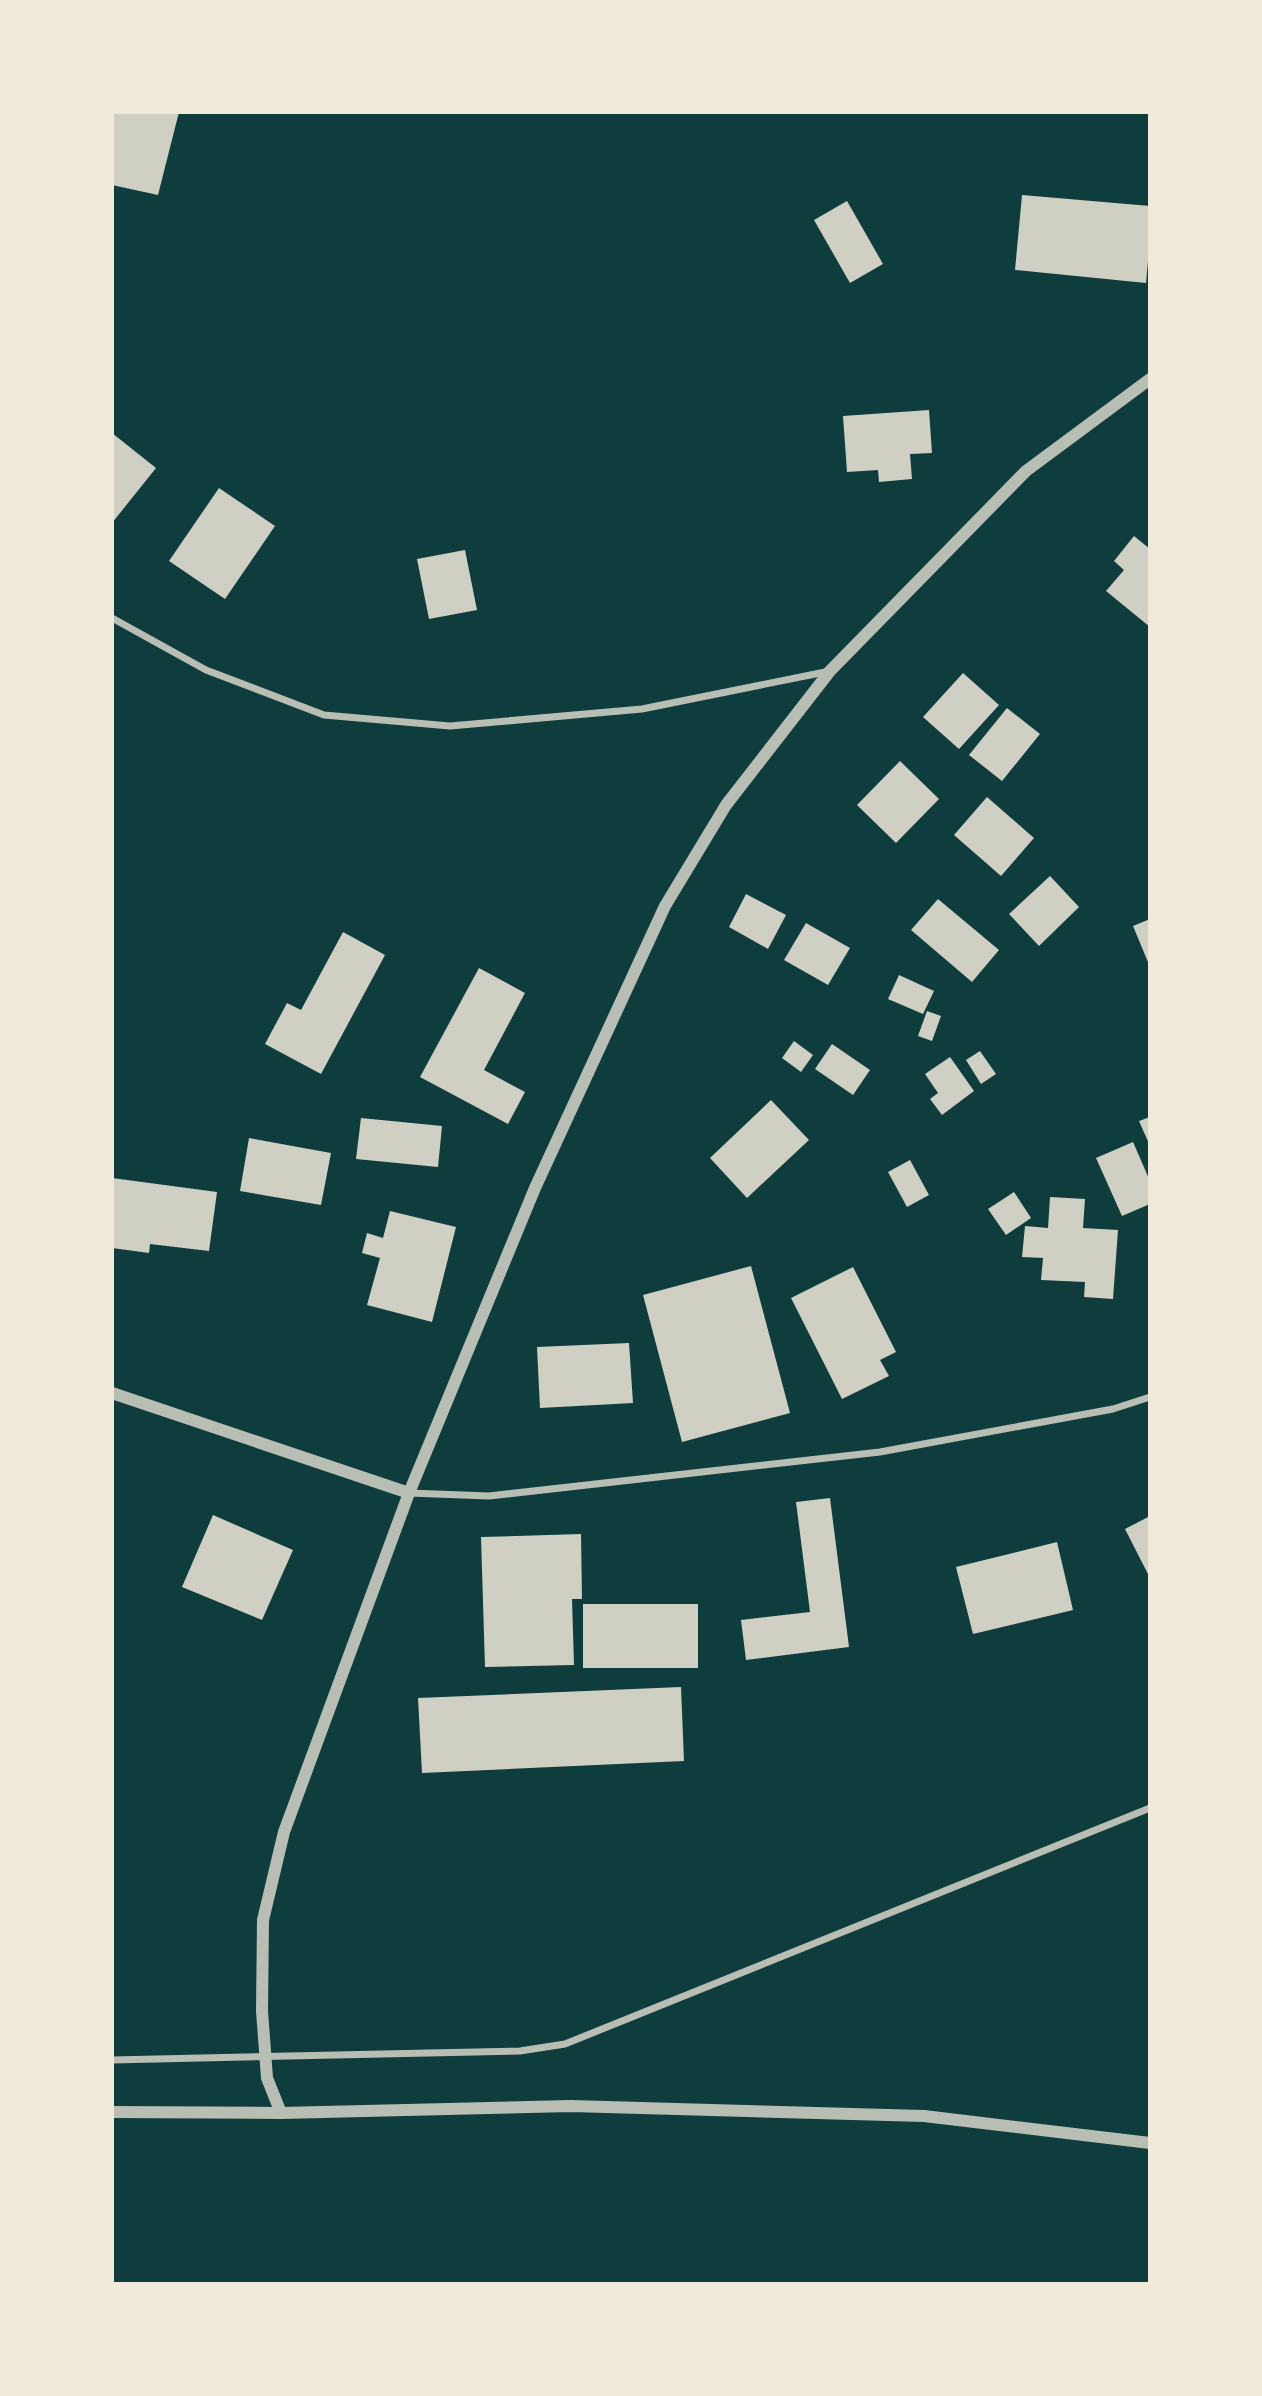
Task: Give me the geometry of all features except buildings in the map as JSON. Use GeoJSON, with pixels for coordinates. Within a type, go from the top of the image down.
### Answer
{"type":"FeatureCollection","features":[{"type":"Feature","properties":{"kind":"street"},"geometry":{"type":"LineString","coordinates":[[281,2113],[267,2078],[262,2011],[263,1920],[284,1832],[409,1493],[534,1188],[665,906],[726,804],[830,671],[1026,471],[1150,379]]}},
{"type":"Feature","properties":{"kind":"street"},"geometry":{"type":"LineString","coordinates":[[112,618],[206,670],[324,715],[450,726],[642,709],[830,671]]}},
{"type":"Feature","properties":{"kind":"street"},"geometry":{"type":"LineString","coordinates":[[112,1393],[409,1493],[489,1496],[880,1452],[1113,1409],[1150,1397]]}},
{"type":"Feature","properties":{"kind":"street"},"geometry":{"type":"LineString","coordinates":[[112,2060],[520,2051],[565,2044],[1150,1808]]}},
{"type":"Feature","properties":{"kind":"street"},"geometry":{"type":"LineString","coordinates":[[112,2112],[281,2113],[571,2106],[924,2116],[1150,2143]]}}]}
